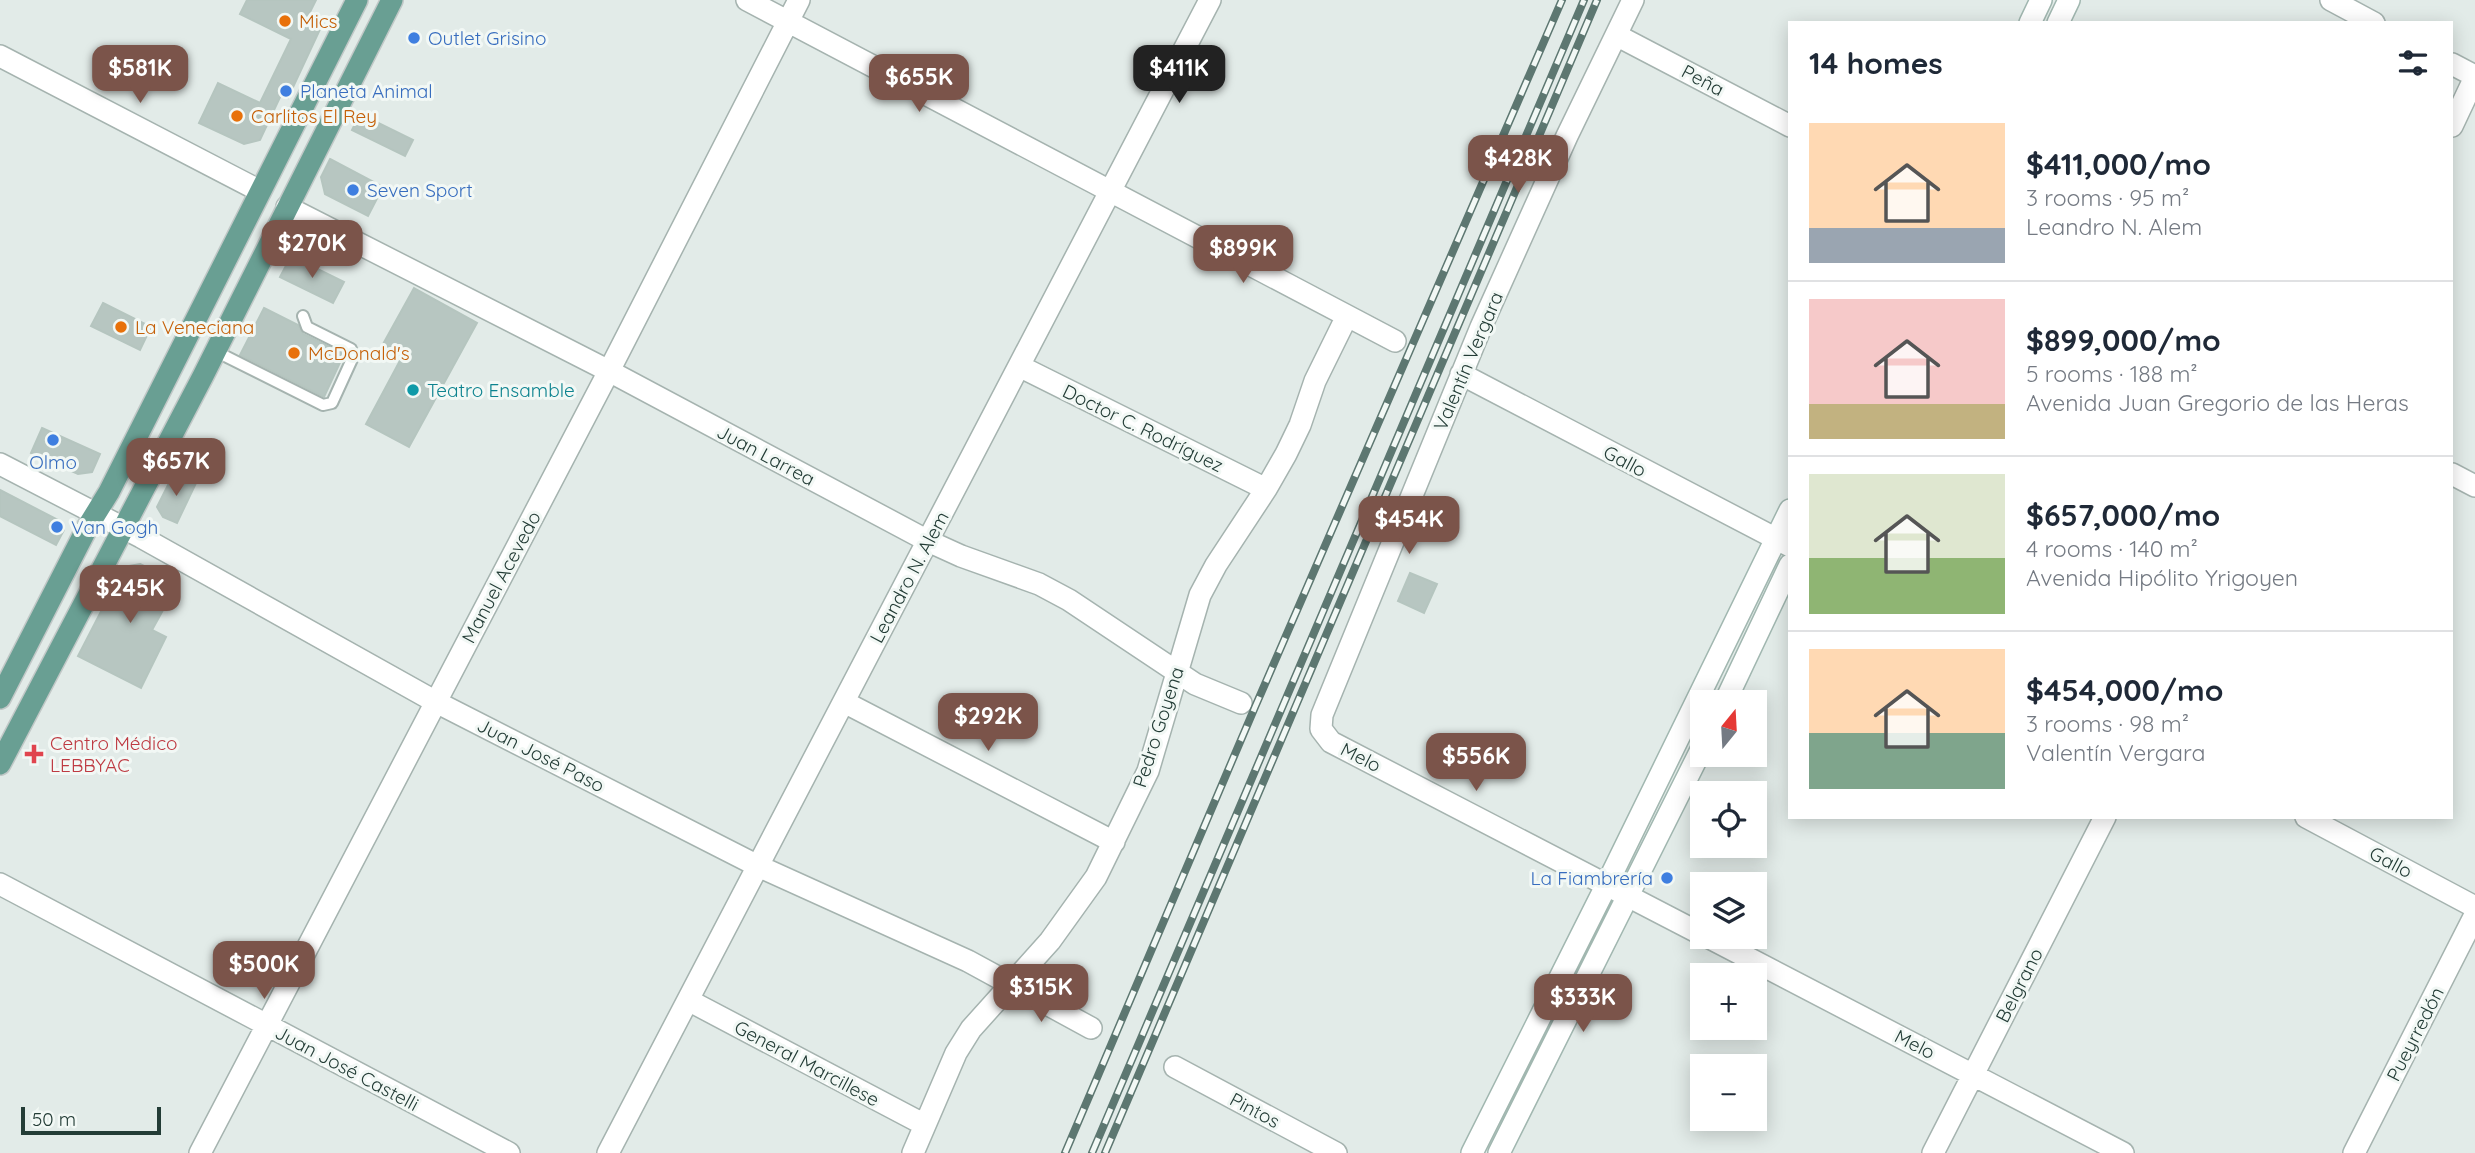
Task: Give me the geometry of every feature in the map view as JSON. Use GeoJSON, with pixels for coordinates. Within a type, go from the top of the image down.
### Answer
{"type":"FeatureCollection","features":[{"type":"Feature","properties":{"kind":"main road"},"geometry":{"type":"LineString","coordinates":[[0,698],[162,387],[357,0]]}},
{"type":"Feature","properties":{"kind":"main road"},"geometry":{"type":"LineString","coordinates":[[0,764],[215,351],[392,0]]}},
{"type":"Feature","properties":{"kind":"street"},"geometry":{"type":"LineString","coordinates":[[747,0],[1395,341]]}},
{"type":"Feature","properties":{"kind":"street","name":"Manuel Acevedo"},"geometry":{"type":"LineString","coordinates":[[200,1153],[609,371],[799,0]]}},
{"type":"Feature","properties":{"kind":"street","name":"Leandro N. Alem"},"geometry":{"type":"LineString","coordinates":[[608,1153],[1210,0]]}},
{"type":"Feature","properties":{"kind":"street","name":"Valentín Vergara"},"geometry":{"type":"LineString","coordinates":[[1321,729],[1322,715],[1461,374],[1567,136],[1633,0]]}},
{"type":"Feature","properties":{"kind":"street"},"geometry":{"type":"LineString","coordinates":[[2031,21],[2041,0]]}},
{"type":"Feature","properties":{"kind":"street"},"geometry":{"type":"LineString","coordinates":[[2059,21],[2069,0]]}},
{"type":"Feature","properties":{"kind":"street"},"geometry":{"type":"LineString","coordinates":[[2331,0],[2370,21]]}},
{"type":"Feature","properties":{"kind":"street","name":"Peña"},"geometry":{"type":"LineString","coordinates":[[1616,35],[1788,125]]}},
{"type":"Feature","properties":{"kind":"street"},"geometry":{"type":"LineString","coordinates":[[0,56],[260,191]]}},
{"type":"Feature","properties":{"kind":"street"},"geometry":{"type":"LineString","coordinates":[[2453,65],[2475,77],[2453,124]]}},
{"type":"Feature","properties":{"kind":"street","name":"Juan Larrea"},"geometry":{"type":"LineString","coordinates":[[288,207],[609,371],[928,541],[1039,584],[1069,600],[1195,684],[1241,703]]}},
{"type":"Feature","properties":{"kind":"street","name":"Pedro Goyena"},"geometry":{"type":"LineString","coordinates":[[913,1153],[956,1053],[971,1029],[1013,984],[1071,914],[1096,877],[1148,771],[1200,596],[1216,565],[1266,489],[1300,425],[1315,381],[1347,316]]}},
{"type":"Feature","properties":{"kind":"street","name":"Doctor C. Rodríguez"},"geometry":{"type":"LineString","coordinates":[[1019,366],[1266,489]]}},
{"type":"Feature","properties":{"kind":"street","name":"Gallo"},"geometry":{"type":"LineString","coordinates":[[1461,374],[1783,543]]}},
{"type":"Feature","properties":{"kind":"street","name":"Juan José Paso"},"geometry":{"type":"LineString","coordinates":[[0,464],[124,528],[436,702],[758,866],[968,961],[1091,1028]]}},
{"type":"Feature","properties":{"kind":"street"},"geometry":{"type":"LineString","coordinates":[[2453,475],[2475,486]]}},
{"type":"Feature","properties":{"kind":"street"},"geometry":{"type":"LineString","coordinates":[[1472,1153],[1783,543],[1788,519]]}},
{"type":"Feature","properties":{"kind":"street"},"geometry":{"type":"LineString","coordinates":[[1731,690],[1788,569]]}},
{"type":"Feature","properties":{"kind":"street"},"geometry":{"type":"LineString","coordinates":[[844,702],[1114,842]]}},
{"type":"Feature","properties":{"kind":"street","name":"Melo"},"geometry":{"type":"LineString","coordinates":[[1321,729],[1331,742],[1690,928]]}},
{"type":"Feature","properties":{"kind":"street"},"geometry":{"type":"LineString","coordinates":[[1499,1153],[1693,767]]}},
{"type":"Feature","properties":{"kind":"street","name":"Belgrano"},"geometry":{"type":"LineString","coordinates":[[1933,1153],[2104,819]]}},
{"type":"Feature","properties":{"kind":"street","name":"Gallo"},"geometry":{"type":"LineString","coordinates":[[2310,819],[2475,907]]}},
{"type":"Feature","properties":{"kind":"street","name":"Juan José Castelli"},"geometry":{"type":"LineString","coordinates":[[0,884],[509,1153]]}},
{"type":"Feature","properties":{"kind":"street","name":"Pueyrredón"},"geometry":{"type":"LineString","coordinates":[[2354,1153],[2475,915]]}},
{"type":"Feature","properties":{"kind":"street","name":"Melo"},"geometry":{"type":"LineString","coordinates":[[1731,949],[2123,1153]]}},
{"type":"Feature","properties":{"kind":"street","name":"General Marcillese"},"geometry":{"type":"LineString","coordinates":[[688,1000],[925,1125]]}},
{"type":"Feature","properties":{"kind":"street","name":"Pintos"},"geometry":{"type":"LineString","coordinates":[[1175,1067],[1336,1153]]}},
{"type":"Feature","properties":{"kind":"lane"},"geometry":{"type":"LineString","coordinates":[[215,351],[323,405],[332,403],[353,357],[351,349],[307,327],[303,316]]}},
{"type":"Feature","properties":{"kind":"building"},"geometry":{"type":"Polygon","coordinates":[[[247,0],[316,0],[307,18],[322,25],[288,98],[281,95],[260,140],[244,144],[199,123],[218,83],[260,103],[291,39],[240,14],[247,0]]]}},
{"type":"Feature","properties":{"kind":"building"},"geometry":{"type":"Polygon","coordinates":[[[360,114],[413,140],[405,156],[352,130],[360,114]]]}},
{"type":"Feature","properties":{"kind":"building","name":"Seven Sport"},"geometry":{"type":"Polygon","coordinates":[[[330,159],[383,187],[368,216],[325,194],[321,177],[330,159]]]}},
{"type":"Feature","properties":{"kind":"building"},"geometry":{"type":"Polygon","coordinates":[[[291,256],[344,282],[333,303],[280,277],[291,256]]]}},
{"type":"Feature","properties":{"kind":"building","name":"Teatro Ensamble"},"geometry":{"type":"Polygon","coordinates":[[[414,288],[477,323],[409,447],[366,424],[403,355],[383,344],[414,288]]]}},
{"type":"Feature","properties":{"kind":"building","name":"La Veneciana"},"geometry":{"type":"Polygon","coordinates":[[[103,303],[151,327],[140,350],[91,326],[103,303]]]}},
{"type":"Feature","properties":{"kind":"building","name":"McDonald's"},"geometry":{"type":"Polygon","coordinates":[[[264,308],[298,325],[303,334],[344,354],[324,397],[240,355],[264,308]]]}},
{"type":"Feature","properties":{"kind":"building","name":"Olmo"},"geometry":{"type":"Polygon","coordinates":[[[42,428],[100,454],[92,472],[78,474],[31,453],[42,428]]]}},
{"type":"Feature","properties":{"kind":"building"},"geometry":{"type":"Polygon","coordinates":[[[174,473],[196,483],[177,523],[163,517],[157,507],[174,473]]]}},
{"type":"Feature","properties":{"kind":"building"},"geometry":{"type":"Polygon","coordinates":[[[0,490],[60,521],[64,530],[56,545],[0,516],[0,490]]]}},
{"type":"Feature","properties":{"kind":"building"},"geometry":{"type":"Polygon","coordinates":[[[140,564],[178,583],[152,630],[166,637],[141,688],[78,656],[124,567],[140,564]]]}},
{"type":"Feature","properties":{"kind":"building"},"geometry":{"type":"Polygon","coordinates":[[[1410,573],[1437,584],[1424,613],[1398,601],[1410,573]]]}},
{"type":"Feature","properties":{"kind":"railway"},"geometry":{"type":"LineString","coordinates":[[1065,1153],[1562,0]]}},
{"type":"Feature","properties":{"kind":"railway"},"geometry":{"type":"LineString","coordinates":[[1092,1153],[1584,0]]}},
{"type":"Feature","properties":{"kind":"railway"},"geometry":{"type":"LineString","coordinates":[[1105,1153],[1597,0]]}},
{"type":"Feature","properties":{"kind":"place","name":"Mics"},"geometry":{"type":"Point","coordinates":[285,21]}},
{"type":"Feature","properties":{"kind":"place","name":"Outlet Grisino"},"geometry":{"type":"Point","coordinates":[414,38]}},
{"type":"Feature","properties":{"kind":"place","name":"Planeta Animal"},"geometry":{"type":"Point","coordinates":[286,91]}},
{"type":"Feature","properties":{"kind":"place","name":"Carlitos El Rey"},"geometry":{"type":"Point","coordinates":[237,116]}},
{"type":"Feature","properties":{"kind":"place","name":"Seven Sport"},"geometry":{"type":"Point","coordinates":[353,190]}},
{"type":"Feature","properties":{"kind":"place","name":"La Veneciana"},"geometry":{"type":"Point","coordinates":[121,327]}},
{"type":"Feature","properties":{"kind":"place","name":"McDonald's"},"geometry":{"type":"Point","coordinates":[294,353]}},
{"type":"Feature","properties":{"kind":"place","name":"Teatro Ensamble"},"geometry":{"type":"Point","coordinates":[413,390]}},
{"type":"Feature","properties":{"kind":"place","name":"Olmo"},"geometry":{"type":"Point","coordinates":[53,440]}},
{"type":"Feature","properties":{"kind":"place","name":"Van Gogh"},"geometry":{"type":"Point","coordinates":[57,527]}},
{"type":"Feature","properties":{"kind":"place","name":"Centro Médico LEBBYAC"},"geometry":{"type":"Point","coordinates":[34,754]}},
{"type":"Feature","properties":{"kind":"place","name":"La Fiambrería"},"geometry":{"type":"Point","coordinates":[1667,878]}}]}
